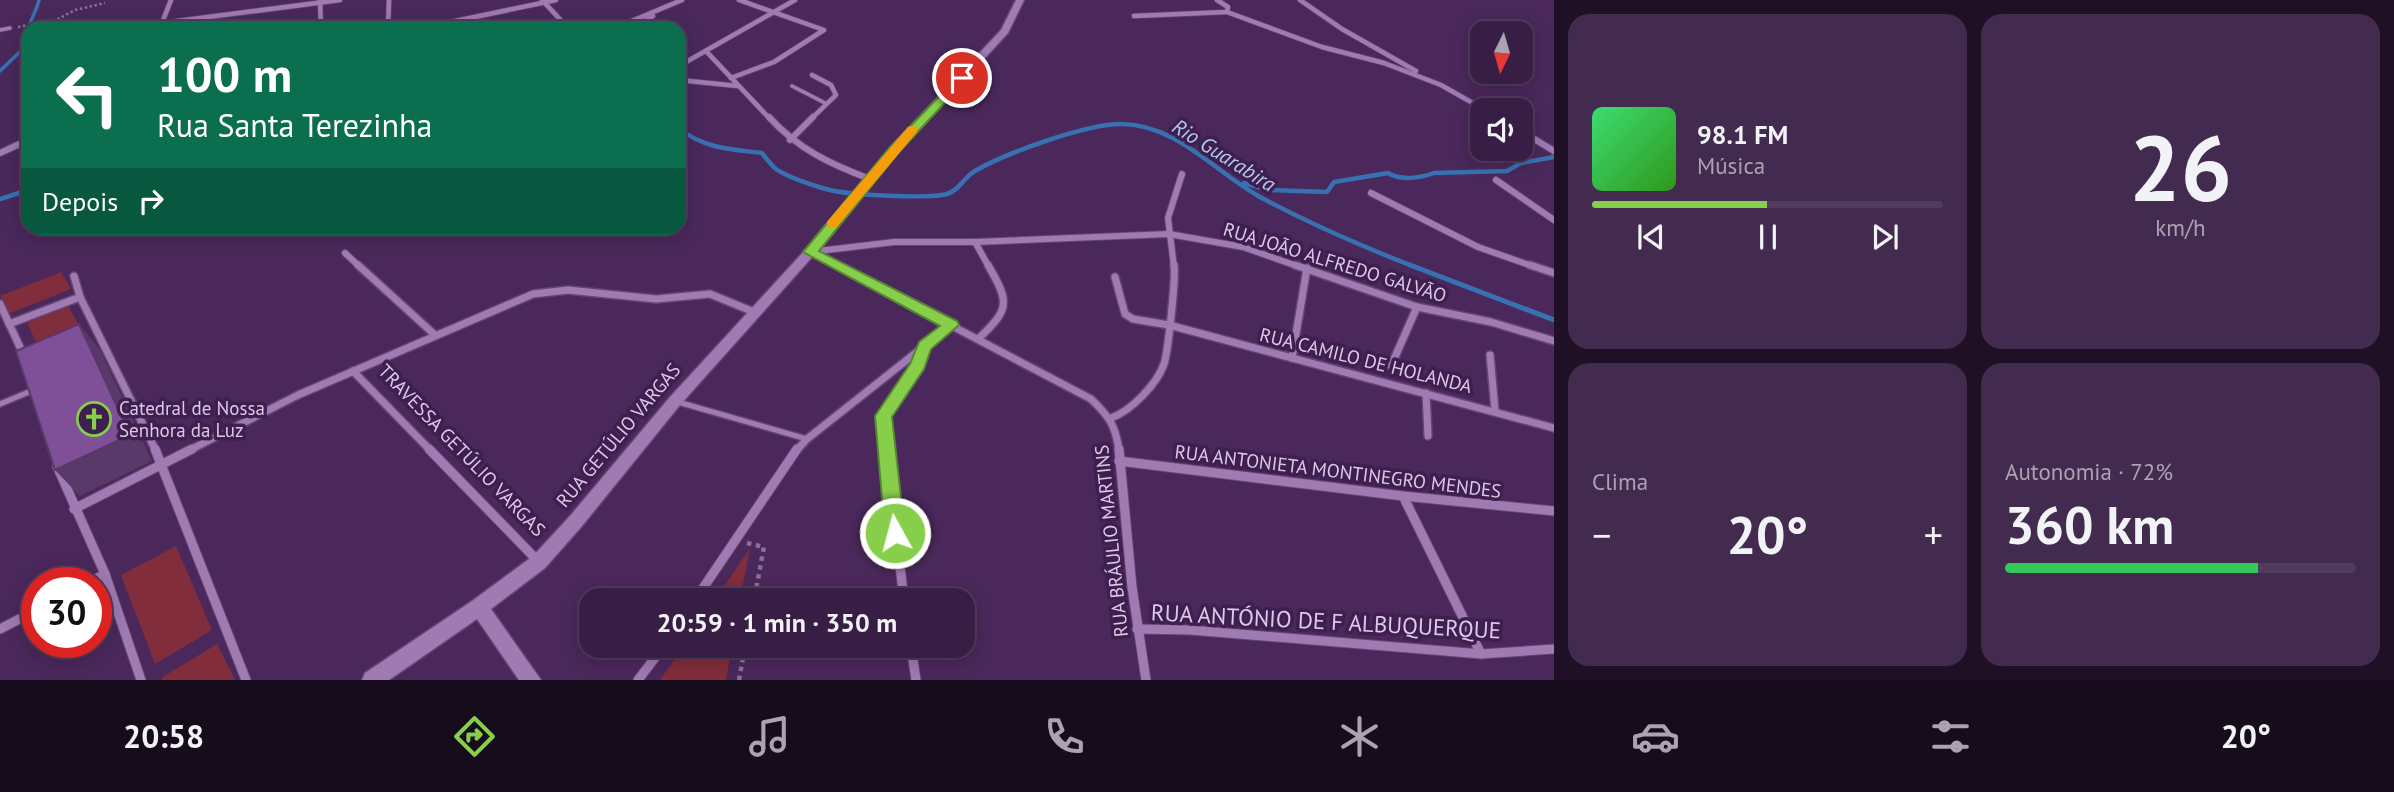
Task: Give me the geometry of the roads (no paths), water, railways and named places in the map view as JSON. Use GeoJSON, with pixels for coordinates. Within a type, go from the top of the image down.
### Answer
{"type":"FeatureCollection","features":[{"type":"Feature","properties":{"kind":"main road","name":"RUA GETÚLIO VARGAS"},"geometry":{"type":"LineString","coordinates":[[372,680],[479,607],[539,562],[675,401],[810,252],[846,206],[927,114],[997,41],[1020,0]]}},
{"type":"Feature","properties":{"kind":"main road"},"geometry":{"type":"LineString","coordinates":[[479,607],[531,680]]}},
{"type":"Feature","properties":{"kind":"street"},"geometry":{"type":"LineString","coordinates":[[162,21],[170,0]]}},
{"type":"Feature","properties":{"kind":"street"},"geometry":{"type":"LineString","coordinates":[[188,21],[340,0]]}},
{"type":"Feature","properties":{"kind":"street"},"geometry":{"type":"LineString","coordinates":[[387,21],[389,0]]}},
{"type":"Feature","properties":{"kind":"street"},"geometry":{"type":"LineString","coordinates":[[453,21],[556,0]]}},
{"type":"Feature","properties":{"kind":"street"},"geometry":{"type":"LineString","coordinates":[[632,21],[682,0]]}},
{"type":"Feature","properties":{"kind":"street"},"geometry":{"type":"LineString","coordinates":[[731,78],[774,62],[824,30],[739,0]]}},
{"type":"Feature","properties":{"kind":"street"},"geometry":{"type":"LineString","coordinates":[[686,62],[795,0]]}},
{"type":"Feature","properties":{"kind":"street"},"geometry":{"type":"LineString","coordinates":[[1217,0],[1228,7],[1227,12]]}},
{"type":"Feature","properties":{"kind":"street"},"geometry":{"type":"LineString","coordinates":[[1300,0],[1326,21],[1361,43],[1470,101]]}},
{"type":"Feature","properties":{"kind":"street"},"geometry":{"type":"LineString","coordinates":[[320,1],[321,21]]}},
{"type":"Feature","properties":{"kind":"street"},"geometry":{"type":"LineString","coordinates":[[543,1],[562,21]]}},
{"type":"Feature","properties":{"kind":"street"},"geometry":{"type":"LineString","coordinates":[[644,21],[662,9]]}},
{"type":"Feature","properties":{"kind":"street"},"geometry":{"type":"LineString","coordinates":[[1134,16],[1227,12],[1322,47],[1384,63],[1441,85]]}},
{"type":"Feature","properties":{"kind":"street"},"geometry":{"type":"LineString","coordinates":[[706,51],[790,140],[868,182]]}},
{"type":"Feature","properties":{"kind":"street"},"geometry":{"type":"LineString","coordinates":[[790,140],[836,95],[835,90],[812,75]]}},
{"type":"Feature","properties":{"kind":"street"},"geometry":{"type":"LineString","coordinates":[[686,81],[738,86]]}},
{"type":"Feature","properties":{"kind":"street"},"geometry":{"type":"LineString","coordinates":[[1533,138],[1554,150]]}},
{"type":"Feature","properties":{"kind":"street"},"geometry":{"type":"LineString","coordinates":[[0,153],[21,144]]}},
{"type":"Feature","properties":{"kind":"street","name":"RUA BRÁULIO MARTINS"},"geometry":{"type":"LineString","coordinates":[[1146,680],[1137,629],[1117,433],[1111,418],[1120,415],[1149,388],[1164,364],[1175,271],[1168,218],[1182,174]]}},
{"type":"Feature","properties":{"kind":"street"},"geometry":{"type":"LineString","coordinates":[[1496,180],[1554,220]]}},
{"type":"Feature","properties":{"kind":"street"},"geometry":{"type":"LineString","coordinates":[[1371,193],[1478,247],[1554,273]]}},
{"type":"Feature","properties":{"kind":"street","name":"RUA JOÃO ALFREDO GALVÃO"},"geometry":{"type":"LineString","coordinates":[[810,252],[894,242],[975,242],[1169,234],[1244,247],[1417,307],[1491,322],[1554,341]]}},
{"type":"Feature","properties":{"kind":"street"},"geometry":{"type":"LineString","coordinates":[[975,242],[995,275],[1004,306],[1001,318],[978,339]]}},
{"type":"Feature","properties":{"kind":"street"},"geometry":{"type":"LineString","coordinates":[[810,252],[1091,399],[1111,418]]}},
{"type":"Feature","properties":{"kind":"street"},"geometry":{"type":"LineString","coordinates":[[345,253],[435,334]]}},
{"type":"Feature","properties":{"kind":"street"},"geometry":{"type":"LineString","coordinates":[[1292,358],[1307,268]]}},
{"type":"Feature","properties":{"kind":"street"},"geometry":{"type":"LineString","coordinates":[[74,276],[80,297],[163,465],[246,680]]}},
{"type":"Feature","properties":{"kind":"street","name":"RUA CAMILO DE HOLANDA"},"geometry":{"type":"LineString","coordinates":[[1115,277],[1125,314],[1133,319],[1169,325],[1495,410],[1554,428]]}},
{"type":"Feature","properties":{"kind":"street"},"geometry":{"type":"LineString","coordinates":[[74,509],[298,395],[508,303],[552,291],[591,291],[656,299],[710,294],[754,312]]}},
{"type":"Feature","properties":{"kind":"street"},"geometry":{"type":"LineString","coordinates":[[9,324],[80,297]]}},
{"type":"Feature","properties":{"kind":"street"},"geometry":{"type":"LineString","coordinates":[[0,304],[34,380],[40,402]]}},
{"type":"Feature","properties":{"kind":"street"},"geometry":{"type":"LineString","coordinates":[[1391,366],[1417,307]]}},
{"type":"Feature","properties":{"kind":"street"},"geometry":{"type":"LineString","coordinates":[[703,588],[769,484],[807,439],[951,325]]}},
{"type":"Feature","properties":{"kind":"street"},"geometry":{"type":"LineString","coordinates":[[89,345],[101,340]]}},
{"type":"Feature","properties":{"kind":"street"},"geometry":{"type":"LineString","coordinates":[[903,588],[883,424],[886,410],[918,365],[924,346]]}},
{"type":"Feature","properties":{"kind":"street"},"geometry":{"type":"LineString","coordinates":[[1490,355],[1495,410]]}},
{"type":"Feature","properties":{"kind":"street","name":"TRAVESSA GETÚLIO VARGAS"},"geometry":{"type":"LineString","coordinates":[[353,371],[539,562]]}},
{"type":"Feature","properties":{"kind":"street"},"geometry":{"type":"LineString","coordinates":[[1426,393],[1428,436]]}},
{"type":"Feature","properties":{"kind":"street"},"geometry":{"type":"LineString","coordinates":[[54,456],[74,509],[102,567]]}},
{"type":"Feature","properties":{"kind":"street","name":"RUA ANTONIETA MONTINEGRO MENDES"},"geometry":{"type":"LineString","coordinates":[[1119,461],[1403,496],[1554,511]]}},
{"type":"Feature","properties":{"kind":"street"},"geometry":{"type":"LineString","coordinates":[[1403,496],[1481,654]]}},
{"type":"Feature","properties":{"kind":"street"},"geometry":{"type":"LineString","coordinates":[[112,595],[141,680]]}},
{"type":"Feature","properties":{"kind":"street"},"geometry":{"type":"LineString","coordinates":[[0,629],[21,618]]}},
{"type":"Feature","properties":{"kind":"street","name":"RUA ANTÓNIO DE F ALBUQUERQUE"},"geometry":{"type":"LineString","coordinates":[[1137,629],[1190,630],[1481,654],[1554,649]]}},
{"type":"Feature","properties":{"kind":"street"},"geometry":{"type":"LineString","coordinates":[[639,680],[655,658]]}},
{"type":"Feature","properties":{"kind":"street"},"geometry":{"type":"LineString","coordinates":[[913,658],[916,680]]}},
{"type":"Feature","properties":{"kind":"lane"},"geometry":{"type":"LineString","coordinates":[[0,30],[10,28]]}},
{"type":"Feature","properties":{"kind":"lane"},"geometry":{"type":"LineString","coordinates":[[792,86],[827,104]]}},
{"type":"Feature","properties":{"kind":"lane"},"geometry":{"type":"LineString","coordinates":[[0,404],[34,380]]}},
{"type":"Feature","properties":{"kind":"lane"},"geometry":{"type":"LineString","coordinates":[[675,401],[807,439]]}},
{"type":"Feature","properties":{"kind":"waterway","name":"Rio Guarabira"},"geometry":{"type":"LineString","coordinates":[[31,21],[39,0]]}},
{"type":"Feature","properties":{"kind":"waterway","name":"Rio Guarabira"},"geometry":{"type":"LineString","coordinates":[[0,71],[21,51]]}},
{"type":"Feature","properties":{"kind":"waterway","name":"Rio Guarabira"},"geometry":{"type":"LineString","coordinates":[[686,134],[709,144],[762,153],[772,166],[781,172],[824,189],[870,195],[924,196],[947,194],[959,187],[975,171],[1046,141],[1106,125],[1141,126],[1177,141],[1243,187],[1279,207],[1410,265]]}},
{"type":"Feature","properties":{"kind":"waterway"},"geometry":{"type":"LineString","coordinates":[[1244,183],[1269,190],[1327,192],[1334,182],[1388,173],[1411,178],[1434,173],[1507,171],[1521,163],[1554,157]]}},
{"type":"Feature","properties":{"kind":"waterway","name":"Rio Guarabira"},"geometry":{"type":"LineString","coordinates":[[0,199],[21,192]]}},
{"type":"Feature","properties":{"kind":"waterway","name":"Rio Guarabira"},"geometry":{"type":"LineString","coordinates":[[1410,265],[1554,320]]}},
{"type":"Feature","properties":{"kind":"waterway","name":"Rio Guarabira"},"geometry":{"type":"LineString","coordinates":[[1410,265],[1415,267]]}},
{"type":"Feature","properties":{"kind":"place","name":"Catedral de Nossa Senhora da Luz"},"geometry":{"type":"Point","coordinates":[94,419]}}]}
